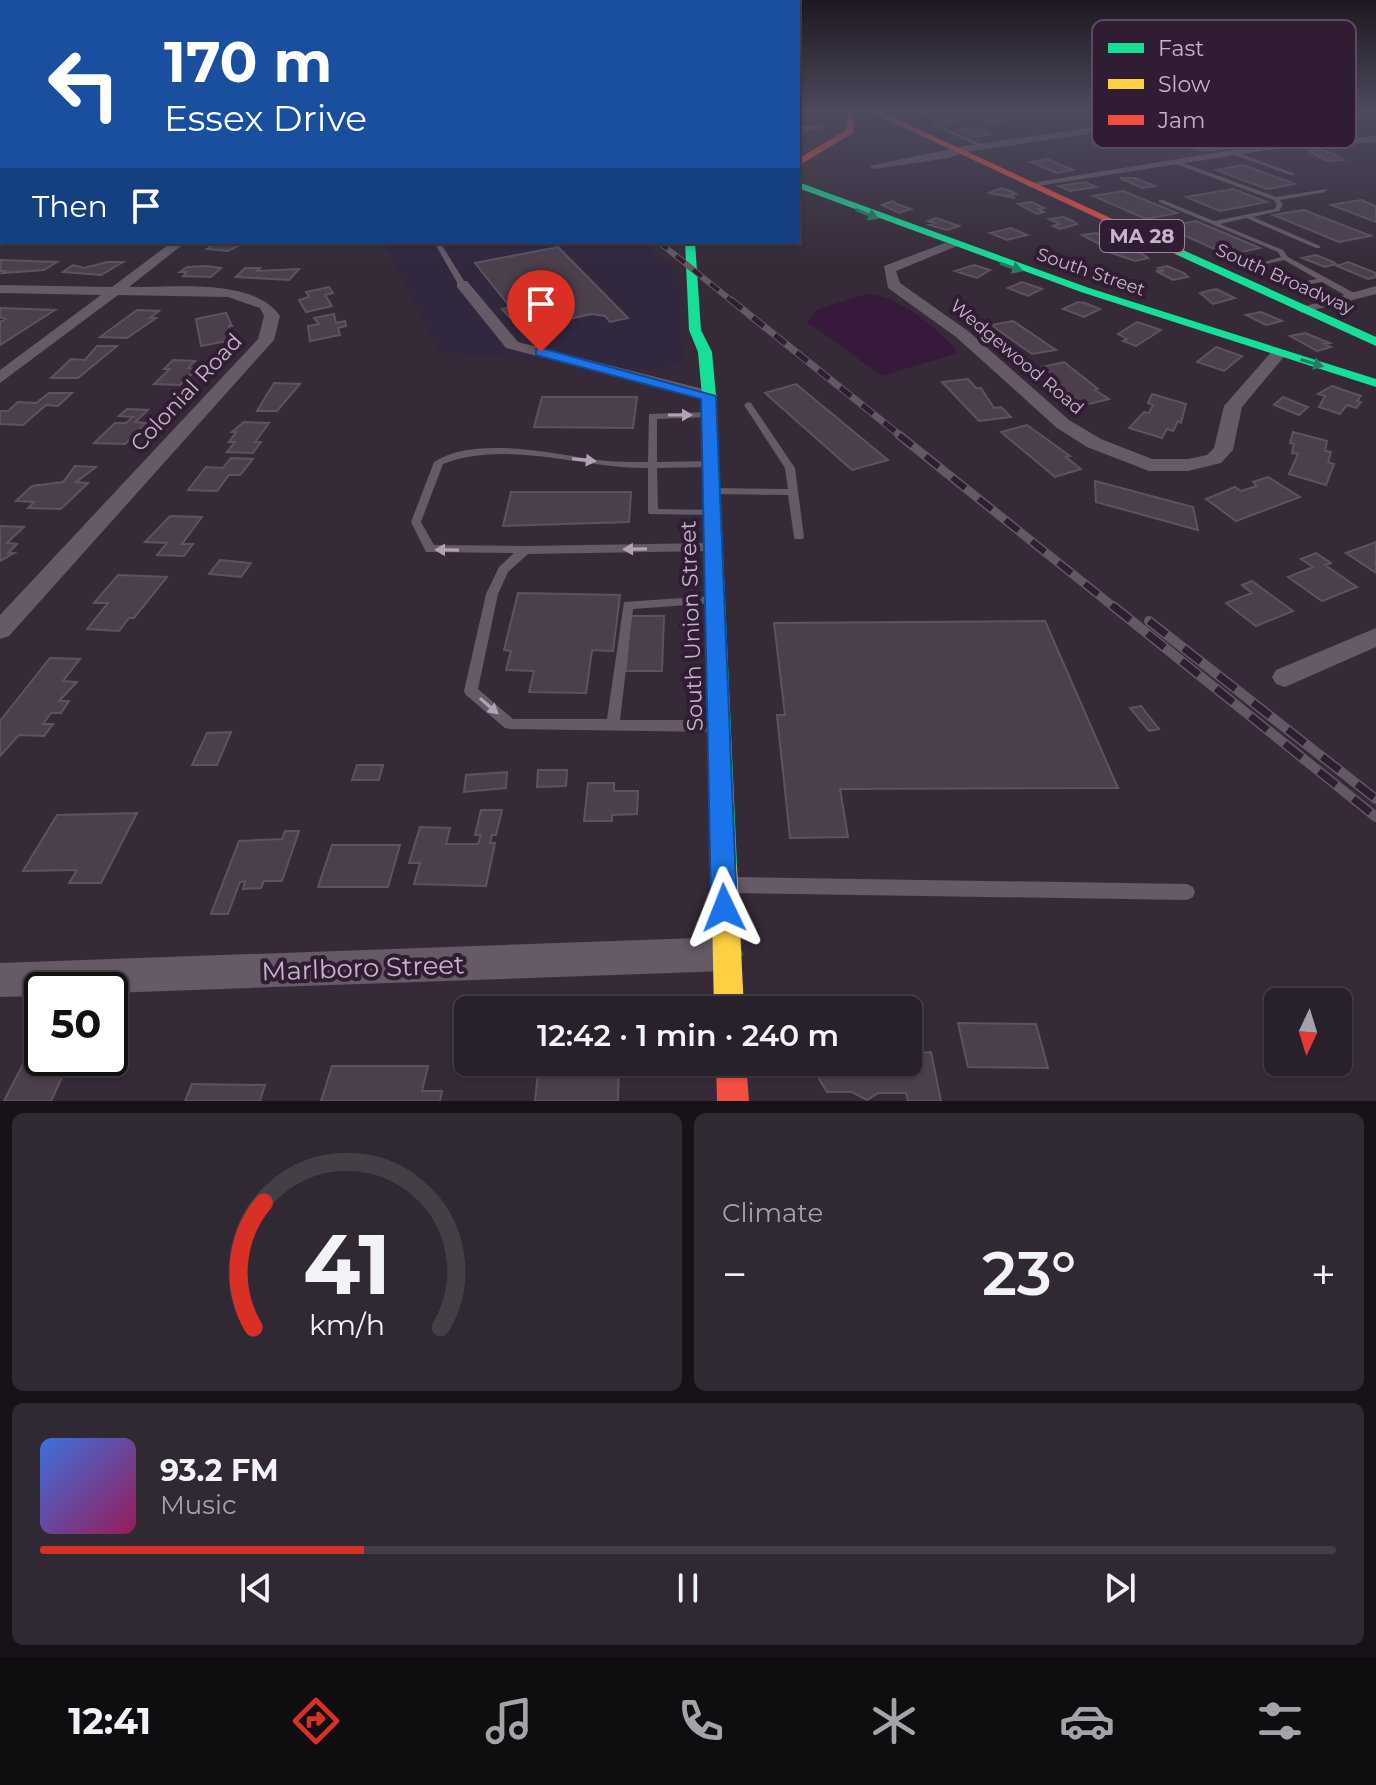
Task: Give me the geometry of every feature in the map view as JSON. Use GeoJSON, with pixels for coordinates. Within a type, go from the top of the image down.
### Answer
{"type":"FeatureCollection","features":[{"type":"Feature","properties":{"kind":"main road","name":"South Broadway"},"geometry":{"type":"LineString","coordinates":[[984,162],[1376,342]]}},
{"type":"Feature","properties":{"kind":"main road","name":"South Street"},"geometry":{"type":"LineString","coordinates":[[800,186],[950,246],[1376,383]]}},
{"type":"Feature","properties":{"kind":"main road","name":"South Union Street"},"geometry":{"type":"LineString","coordinates":[[699,253],[702,302],[695,330],[705,352],[709,396],[717,726],[728,996]]}},
{"type":"Feature","properties":{"kind":"main road"},"geometry":{"type":"LineString","coordinates":[[732,1076],[733,1101]]}},
{"type":"Feature","properties":{"kind":"street"},"geometry":{"type":"LineString","coordinates":[[874,166],[895,162]]}},
{"type":"Feature","properties":{"kind":"street"},"geometry":{"type":"LineString","coordinates":[[1031,184],[1173,162]]}},
{"type":"Feature","properties":{"kind":"street"},"geometry":{"type":"LineString","coordinates":[[0,378],[177,244]]}},
{"type":"Feature","properties":{"kind":"street","name":"Wedgewood Road"},"geometry":{"type":"LineString","coordinates":[[950,246],[889,269],[893,285],[962,334],[1063,424],[1123,457],[1162,465],[1188,465],[1214,459],[1223,450],[1233,406],[1279,353]]}},
{"type":"Feature","properties":{"kind":"street"},"geometry":{"type":"LineString","coordinates":[[462,284],[512,345],[709,396]]}},
{"type":"Feature","properties":{"kind":"street","name":"Colonial Road"},"geometry":{"type":"LineString","coordinates":[[0,289],[229,293],[265,305],[272,316],[266,340],[0,630]]}},
{"type":"Feature","properties":{"kind":"street"},"geometry":{"type":"LineString","coordinates":[[1302,309],[1364,293]]}},
{"type":"Feature","properties":{"kind":"street"},"geometry":{"type":"LineString","coordinates":[[1285,677],[1376,637]]}},
{"type":"Feature","properties":{"kind":"street","name":"Marlboro Street"},"geometry":{"type":"LineString","coordinates":[[0,980],[726,954]]}},
{"type":"Feature","properties":{"kind":"lane"},"geometry":{"type":"LineString","coordinates":[[1176,162],[1276,199],[1325,190]]}},
{"type":"Feature","properties":{"kind":"lane"},"geometry":{"type":"LineString","coordinates":[[1260,162],[1293,174]]}},
{"type":"Feature","properties":{"kind":"lane"},"geometry":{"type":"LineString","coordinates":[[1213,223],[1277,210],[1280,205],[1276,199]]}},
{"type":"Feature","properties":{"kind":"lane"},"geometry":{"type":"LineString","coordinates":[[1161,201],[1281,251],[1285,258],[1320,278],[1364,293]]}},
{"type":"Feature","properties":{"kind":"lane"},"geometry":{"type":"LineString","coordinates":[[1246,216],[1318,247]]}},
{"type":"Feature","properties":{"kind":"lane"},"geometry":{"type":"LineString","coordinates":[[438,244],[462,284]]}},
{"type":"Feature","properties":{"kind":"lane"},"geometry":{"type":"LineString","coordinates":[[1259,265],[1285,258]]}},
{"type":"Feature","properties":{"kind":"lane"},"geometry":{"type":"LineString","coordinates":[[1298,285],[1320,278]]}},
{"type":"Feature","properties":{"kind":"lane"},"geometry":{"type":"LineString","coordinates":[[748,405],[790,468],[799,537]]}},
{"type":"Feature","properties":{"kind":"lane"},"geometry":{"type":"LineString","coordinates":[[709,415],[652,416],[651,464],[653,512],[712,512]]}},
{"type":"Feature","properties":{"kind":"lane"},"geometry":{"type":"LineString","coordinates":[[710,464],[651,464],[458,452],[439,462],[416,522],[430,549],[713,547]]}},
{"type":"Feature","properties":{"kind":"lane"},"geometry":{"type":"LineString","coordinates":[[711,491],[793,492]]}},
{"type":"Feature","properties":{"kind":"lane"},"geometry":{"type":"LineString","coordinates":[[525,550],[503,570],[492,594],[471,691],[510,724],[717,726]]}},
{"type":"Feature","properties":{"kind":"lane"},"geometry":{"type":"LineString","coordinates":[[613,724],[628,605],[714,600]]}},
{"type":"Feature","properties":{"kind":"lane"},"geometry":{"type":"LineString","coordinates":[[723,885],[1187,892]]}},
{"type":"Feature","properties":{"kind":"shaded area"},"geometry":{"type":"Polygon","coordinates":[[[385,244],[644,244],[678,272],[682,363],[650,369],[439,352],[385,244]]]}},
{"type":"Feature","properties":{"kind":"shaded area"},"geometry":{"type":"Polygon","coordinates":[[[866,294],[891,300],[916,314],[940,333],[958,353],[882,376],[807,322],[816,310],[866,294]]]}},
{"type":"Feature","properties":{"kind":"building"},"geometry":{"type":"Polygon","coordinates":[[[1032,162],[1055,162],[1073,170],[1057,173],[1032,162]]]}},
{"type":"Feature","properties":{"kind":"building"},"geometry":{"type":"Polygon","coordinates":[[[1243,165],[1295,184],[1267,189],[1216,170],[1243,165]]]}},
{"type":"Feature","properties":{"kind":"building"},"geometry":{"type":"Polygon","coordinates":[[[1120,178],[1135,178],[1155,186],[1142,188],[1120,178]]]}},
{"type":"Feature","properties":{"kind":"building"},"geometry":{"type":"Polygon","coordinates":[[[1085,182],[1096,187],[1070,191],[1059,186],[1085,182]]]}},
{"type":"Feature","properties":{"kind":"building"},"geometry":{"type":"Polygon","coordinates":[[[1002,188],[1016,194],[1010,195],[1015,198],[989,193],[1002,188]]]}},
{"type":"Feature","properties":{"kind":"building"},"geometry":{"type":"Polygon","coordinates":[[[1233,189],[1267,202],[1220,211],[1186,197],[1233,189]]]}},
{"type":"Feature","properties":{"kind":"building"},"geometry":{"type":"Polygon","coordinates":[[[1123,191],[1177,213],[1146,219],[1093,196],[1123,191]]]}},
{"type":"Feature","properties":{"kind":"building"},"geometry":{"type":"Polygon","coordinates":[[[1361,200],[1376,206],[1376,222],[1331,205],[1361,200]]]}},
{"type":"Feature","properties":{"kind":"building"},"geometry":{"type":"Polygon","coordinates":[[[893,201],[911,209],[899,213],[882,205],[893,201]]]}},
{"type":"Feature","properties":{"kind":"building"},"geometry":{"type":"Polygon","coordinates":[[[1031,202],[1044,208],[1038,209],[1044,212],[1037,214],[1018,204],[1031,202]]]}},
{"type":"Feature","properties":{"kind":"building"},"geometry":{"type":"Polygon","coordinates":[[[1304,210],[1371,236],[1339,242],[1273,215],[1304,210]]]}},
{"type":"Feature","properties":{"kind":"building"},"geometry":{"type":"Polygon","coordinates":[[[1063,217],[1077,224],[1060,229],[1053,226],[1060,224],[1049,219],[1063,217]]]}},
{"type":"Feature","properties":{"kind":"building"},"geometry":{"type":"Polygon","coordinates":[[[936,218],[959,226],[947,230],[929,225],[935,223],[928,221],[936,218]]]}},
{"type":"Feature","properties":{"kind":"building"},"geometry":{"type":"Polygon","coordinates":[[[1196,221],[1260,248],[1228,255],[1165,227],[1196,221]]]}},
{"type":"Feature","properties":{"kind":"building"},"geometry":{"type":"Polygon","coordinates":[[[1011,228],[1027,235],[1007,240],[990,233],[1011,228]]]}},
{"type":"Feature","properties":{"kind":"building"},"geometry":{"type":"Polygon","coordinates":[[[1096,233],[1112,240],[1101,245],[1082,235],[1096,233]]]}},
{"type":"Feature","properties":{"kind":"building"},"geometry":{"type":"Polygon","coordinates":[[[213,244],[242,244],[228,251],[207,249],[213,244]]]}},
{"type":"Feature","properties":{"kind":"building"},"geometry":{"type":"Polygon","coordinates":[[[558,247],[628,318],[610,322],[605,316],[592,314],[526,328],[517,317],[510,318],[502,309],[510,307],[475,263],[558,247]]]}},
{"type":"Feature","properties":{"kind":"building"},"geometry":{"type":"Polygon","coordinates":[[[1120,249],[1141,253],[1148,258],[1135,261],[1109,252],[1120,249]]]}},
{"type":"Feature","properties":{"kind":"building"},"geometry":{"type":"Polygon","coordinates":[[[1316,255],[1336,264],[1325,267],[1302,258],[1316,255]]]}},
{"type":"Feature","properties":{"kind":"building"},"geometry":{"type":"Polygon","coordinates":[[[1,260],[57,262],[44,270],[2,273],[5,271],[0,271],[1,260]]]}},
{"type":"Feature","properties":{"kind":"building"},"geometry":{"type":"Polygon","coordinates":[[[1068,261],[1088,268],[1078,273],[1058,266],[1068,261]]]}},
{"type":"Feature","properties":{"kind":"building"},"geometry":{"type":"Polygon","coordinates":[[[107,262],[123,262],[101,275],[63,272],[73,265],[84,268],[107,262]]]}},
{"type":"Feature","properties":{"kind":"building"},"geometry":{"type":"Polygon","coordinates":[[[1348,262],[1376,273],[1376,277],[1368,279],[1337,266],[1348,262]]]}},
{"type":"Feature","properties":{"kind":"building"},"geometry":{"type":"Polygon","coordinates":[[[974,265],[990,270],[977,278],[955,271],[974,265]]]}},
{"type":"Feature","properties":{"kind":"building"},"geometry":{"type":"Polygon","coordinates":[[[1167,266],[1188,277],[1173,280],[1156,271],[1164,271],[1158,268],[1167,266]]]}},
{"type":"Feature","properties":{"kind":"building"},"geometry":{"type":"Polygon","coordinates":[[[187,267],[221,268],[211,277],[183,276],[187,272],[180,272],[187,267]]]}},
{"type":"Feature","properties":{"kind":"building"},"geometry":{"type":"Polygon","coordinates":[[[245,268],[260,268],[257,271],[299,269],[289,280],[236,277],[245,268]]]}},
{"type":"Feature","properties":{"kind":"building"},"geometry":{"type":"Polygon","coordinates":[[[1112,276],[1139,285],[1129,291],[1118,288],[1108,283],[1114,280],[1108,278],[1112,276]]]}},
{"type":"Feature","properties":{"kind":"building"},"geometry":{"type":"Polygon","coordinates":[[[1022,282],[1042,289],[1028,296],[1008,288],[1022,282]]]}},
{"type":"Feature","properties":{"kind":"building"},"geometry":{"type":"Polygon","coordinates":[[[329,287],[333,293],[325,295],[332,306],[306,312],[299,300],[309,297],[306,292],[329,287]]]}},
{"type":"Feature","properties":{"kind":"building"},"geometry":{"type":"Polygon","coordinates":[[[1216,289],[1235,298],[1213,304],[1200,293],[1216,289]]]}},
{"type":"Feature","properties":{"kind":"building"},"geometry":{"type":"Polygon","coordinates":[[[1078,302],[1100,309],[1084,317],[1063,309],[1078,302]]]}},
{"type":"Feature","properties":{"kind":"building"},"geometry":{"type":"Polygon","coordinates":[[[0,308],[55,310],[0,345],[0,322],[5,319],[0,317],[0,308]]]}},
{"type":"Feature","properties":{"kind":"building"},"geometry":{"type":"Polygon","coordinates":[[[137,310],[159,311],[150,318],[156,318],[127,338],[100,337],[137,310]]]}},
{"type":"Feature","properties":{"kind":"building"},"geometry":{"type":"Polygon","coordinates":[[[1261,312],[1282,321],[1266,325],[1246,315],[1261,312]]]}},
{"type":"Feature","properties":{"kind":"building"},"geometry":{"type":"Polygon","coordinates":[[[226,313],[232,326],[229,326],[232,340],[201,346],[196,319],[226,313]]]}},
{"type":"Feature","properties":{"kind":"building"},"geometry":{"type":"Polygon","coordinates":[[[334,314],[336,323],[345,321],[346,326],[338,328],[340,335],[310,341],[308,326],[319,324],[314,318],[334,314]]]}},
{"type":"Feature","properties":{"kind":"building"},"geometry":{"type":"Polygon","coordinates":[[[1013,321],[1056,350],[1032,354],[991,325],[1013,321]]]}},
{"type":"Feature","properties":{"kind":"building"},"geometry":{"type":"Polygon","coordinates":[[[1137,322],[1161,330],[1136,346],[1123,341],[1127,339],[1118,334],[1137,322]]]}},
{"type":"Feature","properties":{"kind":"building"},"geometry":{"type":"Polygon","coordinates":[[[1305,333],[1330,343],[1324,344],[1331,347],[1317,351],[1290,336],[1305,333]]]}},
{"type":"Feature","properties":{"kind":"building"},"geometry":{"type":"Polygon","coordinates":[[[97,346],[117,346],[78,378],[51,378],[71,359],[85,360],[97,346]]]}},
{"type":"Feature","properties":{"kind":"building"},"geometry":{"type":"Polygon","coordinates":[[[1216,347],[1242,356],[1224,371],[1197,362],[1216,347]]]}},
{"type":"Feature","properties":{"kind":"building"},"geometry":{"type":"Polygon","coordinates":[[[173,360],[195,361],[188,368],[197,369],[180,385],[154,384],[170,369],[164,369],[173,360]]]}},
{"type":"Feature","properties":{"kind":"building"},"geometry":{"type":"Polygon","coordinates":[[[1064,362],[1109,399],[1085,405],[1049,377],[1055,376],[1042,367],[1064,362]]]}},
{"type":"Feature","properties":{"kind":"building"},"geometry":{"type":"Polygon","coordinates":[[[968,379],[976,388],[981,388],[994,408],[1001,407],[1011,417],[979,421],[942,382],[968,379]]]}},
{"type":"Feature","properties":{"kind":"building"},"geometry":{"type":"Polygon","coordinates":[[[274,383],[300,384],[277,411],[257,411],[274,383]]]}},
{"type":"Feature","properties":{"kind":"building"},"geometry":{"type":"Polygon","coordinates":[[[796,384],[888,460],[852,470],[765,393],[796,384]]]}},
{"type":"Feature","properties":{"kind":"building"},"geometry":{"type":"Polygon","coordinates":[[[1332,386],[1361,396],[1357,401],[1361,402],[1356,408],[1347,405],[1340,414],[1319,407],[1325,396],[1318,394],[1332,386]]]}},
{"type":"Feature","properties":{"kind":"building"},"geometry":{"type":"Polygon","coordinates":[[[49,393],[72,393],[58,406],[46,405],[23,425],[0,424],[0,411],[8,411],[18,402],[36,403],[49,393]]]}},
{"type":"Feature","properties":{"kind":"building"},"geometry":{"type":"Polygon","coordinates":[[[1152,394],[1186,404],[1181,423],[1178,421],[1173,431],[1167,429],[1162,438],[1129,428],[1144,412],[1149,413],[1153,405],[1148,403],[1152,394]]]}},
{"type":"Feature","properties":{"kind":"building"},"geometry":{"type":"Polygon","coordinates":[[[542,397],[637,397],[633,428],[534,427],[542,397]]]}},
{"type":"Feature","properties":{"kind":"building"},"geometry":{"type":"Polygon","coordinates":[[[1283,397],[1308,407],[1299,415],[1274,405],[1283,397]]]}},
{"type":"Feature","properties":{"kind":"building"},"geometry":{"type":"Polygon","coordinates":[[[127,409],[148,410],[135,422],[146,423],[125,444],[94,443],[115,423],[126,423],[133,417],[119,416],[127,409]]]}},
{"type":"Feature","properties":{"kind":"building"},"geometry":{"type":"Polygon","coordinates":[[[244,422],[269,423],[255,442],[261,442],[253,453],[227,452],[235,442],[229,442],[236,432],[232,432],[244,422]]]}},
{"type":"Feature","properties":{"kind":"building"},"geometry":{"type":"Polygon","coordinates":[[[1027,425],[1070,456],[1066,457],[1081,469],[1055,477],[1001,432],[1027,425]]]}},
{"type":"Feature","properties":{"kind":"building"},"geometry":{"type":"Polygon","coordinates":[[[1293,432],[1327,441],[1325,451],[1331,452],[1328,462],[1334,464],[1326,485],[1289,474],[1298,454],[1292,453],[1294,444],[1290,443],[1293,432]]]}},
{"type":"Feature","properties":{"kind":"building"},"geometry":{"type":"Polygon","coordinates":[[[231,458],[253,459],[240,475],[229,475],[217,491],[188,490],[206,467],[223,468],[231,458]]]}},
{"type":"Feature","properties":{"kind":"building"},"geometry":{"type":"Polygon","coordinates":[[[75,466],[96,467],[76,482],[88,483],[61,509],[28,508],[34,502],[16,501],[32,486],[63,482],[75,466]]]}},
{"type":"Feature","properties":{"kind":"building"},"geometry":{"type":"Polygon","coordinates":[[[1268,477],[1300,497],[1236,521],[1206,499],[1235,487],[1241,491],[1257,486],[1253,482],[1268,477]]]}},
{"type":"Feature","properties":{"kind":"building"},"geometry":{"type":"Polygon","coordinates":[[[1095,481],[1193,507],[1198,530],[1096,502],[1095,481]]]}},
{"type":"Feature","properties":{"kind":"building"},"geometry":{"type":"Polygon","coordinates":[[[511,492],[631,492],[629,522],[503,526],[511,492]]]}},
{"type":"Feature","properties":{"kind":"building"},"geometry":{"type":"Polygon","coordinates":[[[170,516],[202,517],[182,544],[193,544],[184,556],[157,555],[167,543],[145,542],[170,516]]]}},
{"type":"Feature","properties":{"kind":"building"},"geometry":{"type":"Polygon","coordinates":[[[0,526],[24,527],[7,543],[17,544],[8,553],[14,553],[0,561],[0,526]]]}},
{"type":"Feature","properties":{"kind":"building"},"geometry":{"type":"Polygon","coordinates":[[[1376,542],[1376,573],[1346,553],[1376,542]]]}},
{"type":"Feature","properties":{"kind":"building"},"geometry":{"type":"Polygon","coordinates":[[[1316,553],[1331,563],[1325,565],[1357,587],[1322,601],[1288,577],[1313,567],[1301,559],[1316,553]]]}},
{"type":"Feature","properties":{"kind":"building"},"geometry":{"type":"Polygon","coordinates":[[[220,560],[251,563],[241,577],[209,574],[220,560]]]}},
{"type":"Feature","properties":{"kind":"building"},"geometry":{"type":"Polygon","coordinates":[[[118,575],[167,577],[134,618],[129,618],[119,631],[87,629],[108,603],[94,603],[118,575]]]}},
{"type":"Feature","properties":{"kind":"building"},"geometry":{"type":"Polygon","coordinates":[[[1252,581],[1293,611],[1256,626],[1226,603],[1252,593],[1242,585],[1252,581]]]}},
{"type":"Feature","properties":{"kind":"building"},"geometry":{"type":"Polygon","coordinates":[[[518,593],[620,595],[613,651],[592,650],[586,693],[529,692],[534,671],[506,670],[511,651],[504,650],[518,593]]]}},
{"type":"Feature","properties":{"kind":"building"},"geometry":{"type":"Polygon","coordinates":[[[630,616],[664,616],[662,671],[626,671],[630,616]]]}},
{"type":"Feature","properties":{"kind":"building"},"geometry":{"type":"Polygon","coordinates":[[[1045,621],[1118,788],[840,789],[848,837],[790,838],[777,715],[785,715],[774,623],[1045,621]]]}},
{"type":"Feature","properties":{"kind":"building"},"geometry":{"type":"Polygon","coordinates":[[[50,658],[80,659],[63,681],[77,682],[59,701],[69,701],[61,713],[51,713],[43,724],[53,724],[44,736],[19,735],[0,756],[0,721],[50,658]]]}},
{"type":"Feature","properties":{"kind":"building"},"geometry":{"type":"Polygon","coordinates":[[[1141,706],[1159,729],[1149,731],[1130,708],[1141,706]]]}},
{"type":"Feature","properties":{"kind":"building"},"geometry":{"type":"Polygon","coordinates":[[[231,732],[217,765],[192,765],[207,733],[231,732]]]}},
{"type":"Feature","properties":{"kind":"building"},"geometry":{"type":"Polygon","coordinates":[[[357,765],[383,765],[379,780],[352,780],[357,765]]]}},
{"type":"Feature","properties":{"kind":"building"},"geometry":{"type":"Polygon","coordinates":[[[538,770],[567,770],[566,786],[537,787],[538,770]]]}},
{"type":"Feature","properties":{"kind":"building"},"geometry":{"type":"Polygon","coordinates":[[[507,772],[506,788],[464,792],[466,775],[507,772]]]}},
{"type":"Feature","properties":{"kind":"building"},"geometry":{"type":"Polygon","coordinates":[[[588,783],[614,783],[614,791],[638,791],[637,814],[612,815],[612,821],[584,821],[588,783]]]}},
{"type":"Feature","properties":{"kind":"building"},"geometry":{"type":"Polygon","coordinates":[[[481,810],[502,810],[496,835],[492,835],[490,843],[495,843],[486,886],[414,884],[420,863],[409,863],[420,827],[450,828],[446,844],[478,844],[481,835],[475,835],[481,810]]]}},
{"type":"Feature","properties":{"kind":"building"},"geometry":{"type":"Polygon","coordinates":[[[137,813],[101,883],[69,883],[77,870],[23,871],[57,815],[137,813]]]}},
{"type":"Feature","properties":{"kind":"building"},"geometry":{"type":"Polygon","coordinates":[[[285,831],[299,831],[282,881],[264,881],[261,888],[243,889],[245,881],[240,882],[228,914],[211,914],[239,841],[282,839],[285,831]]]}},
{"type":"Feature","properties":{"kind":"building"},"geometry":{"type":"Polygon","coordinates":[[[332,845],[400,845],[388,887],[318,887],[332,845]]]}},
{"type":"Feature","properties":{"kind":"building"},"geometry":{"type":"Polygon","coordinates":[[[958,1023],[1036,1024],[1048,1068],[968,1067],[958,1023]]]}},
{"type":"Feature","properties":{"kind":"building"},"geometry":{"type":"Polygon","coordinates":[[[931,1052],[941,1101],[908,1101],[906,1093],[878,1093],[867,1100],[852,1092],[827,1092],[819,1076],[922,1076],[922,1053],[931,1052]]]}},
{"type":"Feature","properties":{"kind":"building"},"geometry":{"type":"Polygon","coordinates":[[[24,1062],[24,1076],[63,1076],[51,1101],[4,1101],[24,1062]]]}},
{"type":"Feature","properties":{"kind":"building"},"geometry":{"type":"Polygon","coordinates":[[[332,1066],[428,1066],[422,1091],[442,1091],[440,1101],[321,1101],[332,1066]]]}},
{"type":"Feature","properties":{"kind":"building"},"geometry":{"type":"Polygon","coordinates":[[[538,1076],[619,1076],[618,1101],[535,1101],[538,1076]]]}},
{"type":"Feature","properties":{"kind":"building"},"geometry":{"type":"Polygon","coordinates":[[[192,1084],[265,1085],[260,1101],[185,1101],[192,1084]]]}},
{"type":"Feature","properties":{"kind":"railway"},"geometry":{"type":"LineString","coordinates":[[661,244],[733,302]]}},
{"type":"Feature","properties":{"kind":"railway"},"geometry":{"type":"LineString","coordinates":[[731,300],[902,437]]}},
{"type":"Feature","properties":{"kind":"railway"},"geometry":{"type":"LineString","coordinates":[[899,435],[1115,608]]}},
{"type":"Feature","properties":{"kind":"railway"},"geometry":{"type":"LineString","coordinates":[[1113,606],[1376,817]]}},
{"type":"Feature","properties":{"kind":"railway"},"geometry":{"type":"LineString","coordinates":[[1149,621],[1376,799]]}},
{"type":"Feature","properties":{"kind":"traffic: fast"},"geometry":{"type":"LineString","coordinates":[[800,186],[941,240],[1085,290],[1376,383]]}},
{"type":"Feature","properties":{"kind":"traffic: fast"},"geometry":{"type":"LineString","coordinates":[[690,244],[695,330],[705,352],[709,396],[724,866]]}},
{"type":"Feature","properties":{"kind":"traffic: fast"},"geometry":{"type":"LineString","coordinates":[[1179,252],[1376,342]]}},
{"type":"Feature","properties":{"kind":"traffic: slow"},"geometry":{"type":"LineString","coordinates":[[724,866],[729,996]]}},
{"type":"Feature","properties":{"kind":"traffic: jam"},"geometry":{"type":"LineString","coordinates":[[984,162],[1179,252]]}},
{"type":"Feature","properties":{"kind":"traffic: jam"},"geometry":{"type":"LineString","coordinates":[[732,1076],[733,1101]]}},
{"type":"Feature","properties":{"kind":"route"},"geometry":{"type":"LineString","coordinates":[[541,352],[709,396],[724,908]]}}]}
